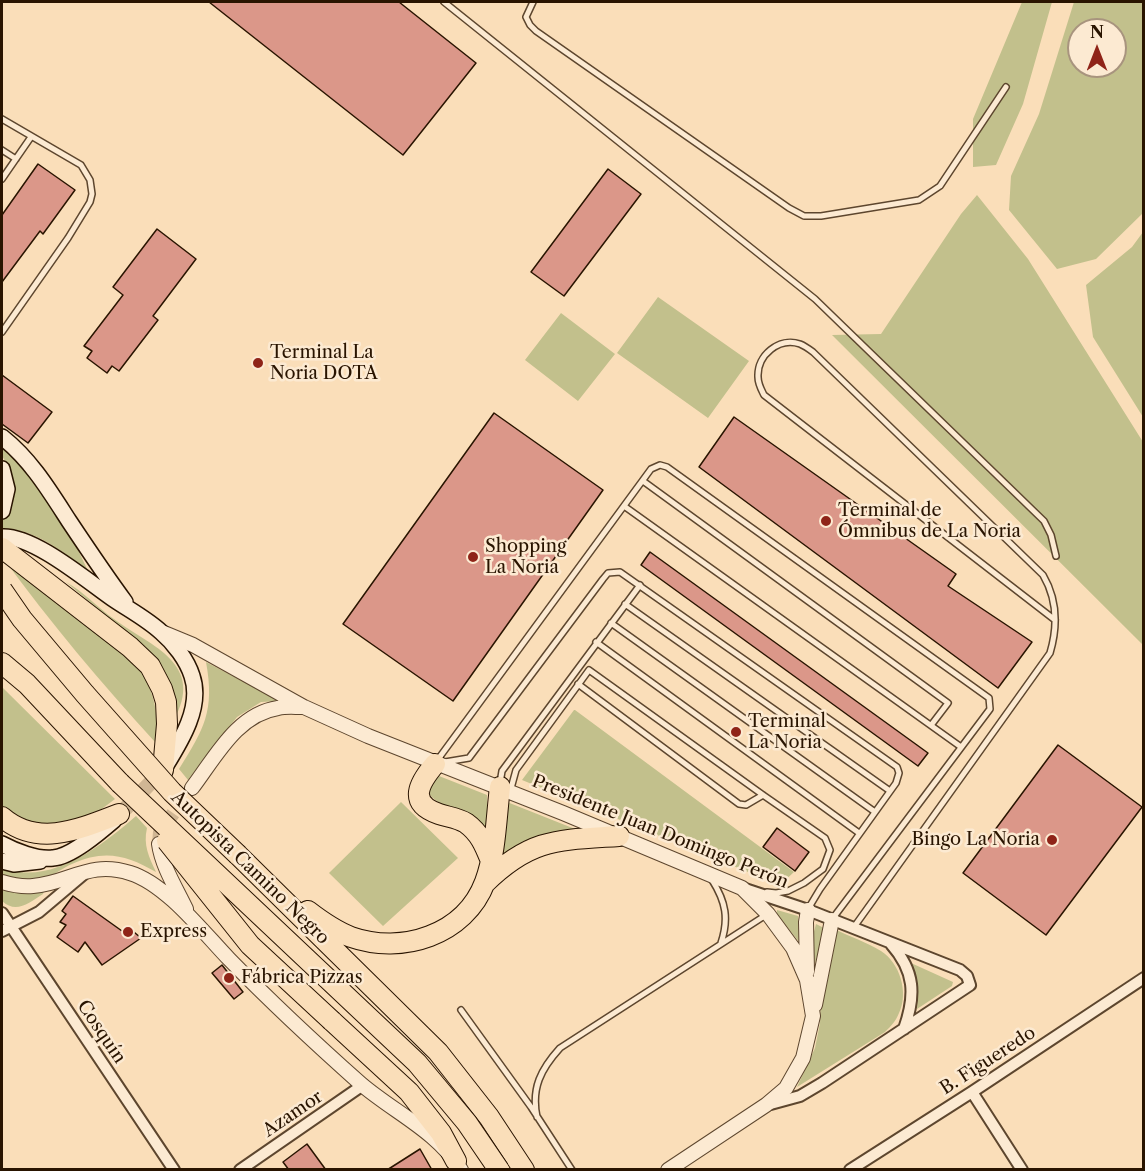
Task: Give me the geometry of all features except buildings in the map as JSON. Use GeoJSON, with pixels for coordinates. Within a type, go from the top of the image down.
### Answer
{"type":"FeatureCollection","features":[{"type":"Feature","properties":{"kind":"highway"},"geometry":{"type":"LineString","coordinates":[[2,548],[130,647],[150,666],[166,702],[164,770]]}},
{"type":"Feature","properties":{"kind":"highway","name":"Autopista Camino Negro"},"geometry":{"type":"LineString","coordinates":[[2,590],[22,619],[85,694],[172,792],[438,1052],[483,1108],[524,1170]]}},
{"type":"Feature","properties":{"kind":"highway","name":"Autopista Camino Negro"},"geometry":{"type":"LineString","coordinates":[[2,663],[27,684],[120,783],[417,1063],[467,1123],[499,1170]]}},
{"type":"Feature","properties":{"kind":"highway"},"geometry":{"type":"LineString","coordinates":[[435,764],[423,778],[418,788],[418,796],[429,809],[463,821],[475,830],[484,843],[491,861]]}},
{"type":"Feature","properties":{"kind":"highway"},"geometry":{"type":"LineString","coordinates":[[120,783],[250,945],[409,1092],[441,1133],[458,1165]]}},
{"type":"Feature","properties":{"kind":"highway"},"geometry":{"type":"LineString","coordinates":[[238,855],[317,918],[336,930],[369,942],[404,944],[417,941],[437,933],[460,918],[469,909],[484,884],[491,861],[505,789]]}},
{"type":"Feature","properties":{"kind":"highway"},"geometry":{"type":"LineString","coordinates":[[2,817],[22,830],[37,834],[56,834],[79,829],[122,812]]}},
{"type":"Feature","properties":{"kind":"highway"},"geometry":{"type":"LineString","coordinates":[[484,884],[502,866],[536,846],[582,838],[619,836]]}},
{"type":"Feature","properties":{"kind":"main road"},"geometry":{"type":"LineString","coordinates":[[2,437],[27,460],[39,475],[132,611]]}},
{"type":"Feature","properties":{"kind":"main road"},"geometry":{"type":"LineString","coordinates":[[2,468],[7,489],[2,511]]}},
{"type":"Feature","properties":{"kind":"main road"},"geometry":{"type":"LineString","coordinates":[[2,537],[19,539],[38,548],[132,611],[162,632],[186,662],[193,678],[195,692],[181,741],[164,770]]}},
{"type":"Feature","properties":{"kind":"main road"},"geometry":{"type":"LineString","coordinates":[[2,861],[14,864],[32,863],[53,858],[85,843],[122,812]]}},
{"type":"Feature","properties":{"kind":"main road"},"geometry":{"type":"LineString","coordinates":[[2,844],[32,855],[53,858]]}},
{"type":"Feature","properties":{"kind":"street","name":"Presidente Juan Domingo Perón"},"geometry":{"type":"LineString","coordinates":[[162,632],[193,645],[304,706],[368,736],[435,764],[505,789],[742,888],[808,910],[960,970],[967,976],[970,985],[904,1029]]}},
{"type":"Feature","properties":{"kind":"street"},"geometry":{"type":"LineString","coordinates":[[192,788],[241,725],[263,712],[304,706]]}},
{"type":"Feature","properties":{"kind":"street"},"geometry":{"type":"LineString","coordinates":[[159,844],[160,853],[189,916]]}},
{"type":"Feature","properties":{"kind":"street"},"geometry":{"type":"LineString","coordinates":[[2,882],[18,886],[34,886],[89,870],[111,868],[132,873],[152,883],[189,916],[259,990],[363,1086],[428,1133],[458,1165]]}},
{"type":"Feature","properties":{"kind":"street"},"geometry":{"type":"LineString","coordinates":[[6,929],[39,912],[89,870]]}},
{"type":"Feature","properties":{"kind":"street"},"geometry":{"type":"LineString","coordinates":[[742,888],[768,915],[793,948],[807,980]]}},
{"type":"Feature","properties":{"kind":"street"},"geometry":{"type":"LineString","coordinates":[[808,910],[806,922],[807,980],[813,1016]]}},
{"type":"Feature","properties":{"kind":"street","name":"Cosquín"},"geometry":{"type":"LineString","coordinates":[[2,913],[6,929],[174,1170]]}},
{"type":"Feature","properties":{"kind":"street"},"geometry":{"type":"LineString","coordinates":[[668,1170],[766,1106],[786,1088],[797,1072],[810,1036],[832,920]]}},
{"type":"Feature","properties":{"kind":"street"},"geometry":{"type":"LineString","coordinates":[[766,1106],[800,1096],[904,1029],[911,1011],[911,983],[904,962],[890,943]]}},
{"type":"Feature","properties":{"kind":"street","name":"B. Figueredo"},"geometry":{"type":"LineString","coordinates":[[850,1170],[1143,978]]}},
{"type":"Feature","properties":{"kind":"street","name":"Azamor"},"geometry":{"type":"LineString","coordinates":[[240,1170],[363,1086]]}},
{"type":"Feature","properties":{"kind":"street"},"geometry":{"type":"LineString","coordinates":[[972,1092],[1023,1170]]}},
{"type":"Feature","properties":{"kind":"lane"},"geometry":{"type":"LineString","coordinates":[[444,2],[829,312],[1044,521],[1051,535],[1056,556]]}},
{"type":"Feature","properties":{"kind":"lane"},"geometry":{"type":"LineString","coordinates":[[533,2],[526,17],[536,31],[789,208],[804,216],[821,216],[918,200],[928,196],[940,186],[1006,87]]}},
{"type":"Feature","properties":{"kind":"lane"},"geometry":{"type":"LineString","coordinates":[[2,119],[81,165],[90,180],[92,194],[90,202],[68,237],[2,332]]}},
{"type":"Feature","properties":{"kind":"lane"},"geometry":{"type":"LineString","coordinates":[[2,179],[31,137]]}},
{"type":"Feature","properties":{"kind":"lane"},"geometry":{"type":"LineString","coordinates":[[2,150],[16,159]]}},
{"type":"Feature","properties":{"kind":"lane"},"geometry":{"type":"LineString","coordinates":[[854,928],[1050,653],[1054,639],[1055,620],[1055,609],[1052,593],[1043,575],[813,352],[800,344],[787,343],[777,345],[767,352],[759,365],[758,377],[764,395],[1055,620]]}},
{"type":"Feature","properties":{"kind":"lane"},"geometry":{"type":"LineString","coordinates":[[435,764],[651,469],[660,465],[667,467],[989,698],[990,709],[832,920]]}},
{"type":"Feature","properties":{"kind":"lane"},"geometry":{"type":"LineString","coordinates":[[643,481],[948,703],[932,724]]}},
{"type":"Feature","properties":{"kind":"lane"},"geometry":{"type":"LineString","coordinates":[[624,506],[932,724],[961,747]]}},
{"type":"Feature","properties":{"kind":"lane"},"geometry":{"type":"LineString","coordinates":[[435,764],[469,758],[608,573],[620,572],[897,766],[899,773],[890,791],[808,910]]}},
{"type":"Feature","properties":{"kind":"lane"},"geometry":{"type":"LineString","coordinates":[[505,789],[502,771],[640,585]]}},
{"type":"Feature","properties":{"kind":"lane"},"geometry":{"type":"LineString","coordinates":[[625,604],[890,791]]}},
{"type":"Feature","properties":{"kind":"lane"},"geometry":{"type":"LineString","coordinates":[[611,623],[875,812]]}},
{"type":"Feature","properties":{"kind":"lane"},"geometry":{"type":"LineString","coordinates":[[596,642],[859,833]]}},
{"type":"Feature","properties":{"kind":"lane"},"geometry":{"type":"LineString","coordinates":[[505,789],[516,770],[589,670],[825,838],[830,850],[823,869],[804,883],[788,891],[776,893],[742,888]]}},
{"type":"Feature","properties":{"kind":"lane"},"geometry":{"type":"LineString","coordinates":[[578,684],[739,804],[746,805],[763,795]]}},
{"type":"Feature","properties":{"kind":"lane"},"geometry":{"type":"LineString","coordinates":[[708,873],[725,906],[726,928],[721,943]]}},
{"type":"Feature","properties":{"kind":"lane"},"geometry":{"type":"LineString","coordinates":[[537,1117],[534,1103],[540,1077],[549,1060],[561,1048],[721,943],[768,915]]}},
{"type":"Feature","properties":{"kind":"lane"},"geometry":{"type":"LineString","coordinates":[[461,1010],[572,1170]]}},
{"type":"Feature","properties":{"kind":"shaded area"},"geometry":{"type":"Polygon","coordinates":[[[1022,2],[1052,2],[1023,104],[996,165],[973,167],[973,119],[1022,2]]]}},
{"type":"Feature","properties":{"kind":"shaded area"},"geometry":{"type":"Polygon","coordinates":[[[1074,2],[1143,2],[1143,213],[1096,259],[1057,269],[1009,210],[1011,176],[1039,114],[1067,24],[1067,78],[1127,78],[1127,18],[1069,18],[1074,2]]]}},
{"type":"Feature","properties":{"kind":"shaded area"},"geometry":{"type":"Polygon","coordinates":[[[977,195],[1028,259],[1143,442],[1143,645],[832,335],[881,334],[961,214],[977,195]]]}},
{"type":"Feature","properties":{"kind":"shaded area"},"geometry":{"type":"Polygon","coordinates":[[[1143,232],[1143,417],[1093,337],[1086,285],[1132,247],[1143,232]]]}},
{"type":"Feature","properties":{"kind":"shaded area"},"geometry":{"type":"Polygon","coordinates":[[[658,297],[749,361],[708,418],[617,353],[658,297]]]}},
{"type":"Feature","properties":{"kind":"shaded area"},"geometry":{"type":"Polygon","coordinates":[[[561,313],[615,354],[578,401],[525,360],[561,313]]]}},
{"type":"Feature","properties":{"kind":"shaded area"},"geometry":{"type":"Polygon","coordinates":[[[2,445],[33,477],[71,535],[88,571],[48,542],[26,533],[2,528],[7,464],[2,456],[2,445]]]}},
{"type":"Feature","properties":{"kind":"shaded area"},"geometry":{"type":"Polygon","coordinates":[[[3,558],[136,663],[147,681],[154,701],[157,721],[155,742],[76,652],[3,558]]]}},
{"type":"Feature","properties":{"kind":"shaded area"},"geometry":{"type":"Polygon","coordinates":[[[66,582],[168,656],[183,681],[183,697],[176,716],[148,651],[66,582]]]}},
{"type":"Feature","properties":{"kind":"shaded area"},"geometry":{"type":"Polygon","coordinates":[[[206,662],[280,701],[261,702],[237,717],[188,780],[179,769],[205,719],[209,694],[206,662]]]}},
{"type":"Feature","properties":{"kind":"shaded area"},"geometry":{"type":"Polygon","coordinates":[[[2,687],[115,799],[95,814],[45,828],[25,822],[5,811],[2,806],[2,687]]]}},
{"type":"Feature","properties":{"kind":"shaded area"},"geometry":{"type":"Polygon","coordinates":[[[574,710],[794,872],[780,885],[522,780],[574,710]]]}},
{"type":"Feature","properties":{"kind":"shaded area"},"geometry":{"type":"Polygon","coordinates":[[[434,774],[487,795],[487,830],[471,815],[444,805],[433,798],[428,792],[434,774]]]}},
{"type":"Feature","properties":{"kind":"shaded area"},"geometry":{"type":"Polygon","coordinates":[[[502,800],[576,831],[535,839],[499,859],[502,800]]]}},
{"type":"Feature","properties":{"kind":"shaded area"},"geometry":{"type":"Polygon","coordinates":[[[401,802],[458,858],[383,926],[329,873],[401,802]]]}},
{"type":"Feature","properties":{"kind":"shaded area"},"geometry":{"type":"Polygon","coordinates":[[[136,816],[147,828],[146,845],[156,872],[135,861],[105,855],[84,859],[42,879],[2,878],[2,867],[20,872],[38,872],[56,868],[74,860],[108,839],[136,816]]]}},
{"type":"Feature","properties":{"kind":"shaded area"},"geometry":{"type":"Polygon","coordinates":[[[2,890],[20,893],[44,891],[33,901],[12,907],[2,901],[2,890]]]}},
{"type":"Feature","properties":{"kind":"shaded area"},"geometry":{"type":"Polygon","coordinates":[[[777,910],[798,916],[799,942],[777,914],[777,910]]]}},
{"type":"Feature","properties":{"kind":"shaded area"},"geometry":{"type":"Polygon","coordinates":[[[816,924],[824,928],[815,964],[811,943],[816,924]]]}},
{"type":"Feature","properties":{"kind":"shaded area"},"geometry":{"type":"Polygon","coordinates":[[[834,929],[888,956],[901,979],[902,1005],[896,1018],[885,1032],[797,1087],[815,1048],[820,1023],[821,989],[834,929]]]}},
{"type":"Feature","properties":{"kind":"shaded area"},"geometry":{"type":"Polygon","coordinates":[[[911,963],[953,982],[952,986],[917,1009],[918,990],[911,963]]]}},
{"type":"Feature","properties":{"kind":"tunnel"},"geometry":{"type":"LineString","coordinates":[[125,809],[163,770]]}},
{"type":"Feature","properties":{"kind":"tunnel"},"geometry":{"type":"LineString","coordinates":[[159,844],[160,832],[187,794]]}},
{"type":"Feature","properties":{"kind":"place","name":"Terminal La Noria DOTA"},"geometry":{"type":"Point","coordinates":[258,363]}},
{"type":"Feature","properties":{"kind":"place","name":"Terminal de Ómnibus de La Noria"},"geometry":{"type":"Point","coordinates":[826,521]}},
{"type":"Feature","properties":{"kind":"place","name":"Shopping La Noria"},"geometry":{"type":"Point","coordinates":[473,557]}},
{"type":"Feature","properties":{"kind":"place","name":"Terminal La Noria"},"geometry":{"type":"Point","coordinates":[736,732]}},
{"type":"Feature","properties":{"kind":"place","name":"Bingo La Noria"},"geometry":{"type":"Point","coordinates":[1052,840]}},
{"type":"Feature","properties":{"kind":"place","name":"Express"},"geometry":{"type":"Point","coordinates":[128,932]}},
{"type":"Feature","properties":{"kind":"place","name":"Fábrica Pizzas"},"geometry":{"type":"Point","coordinates":[229,978]}}]}
